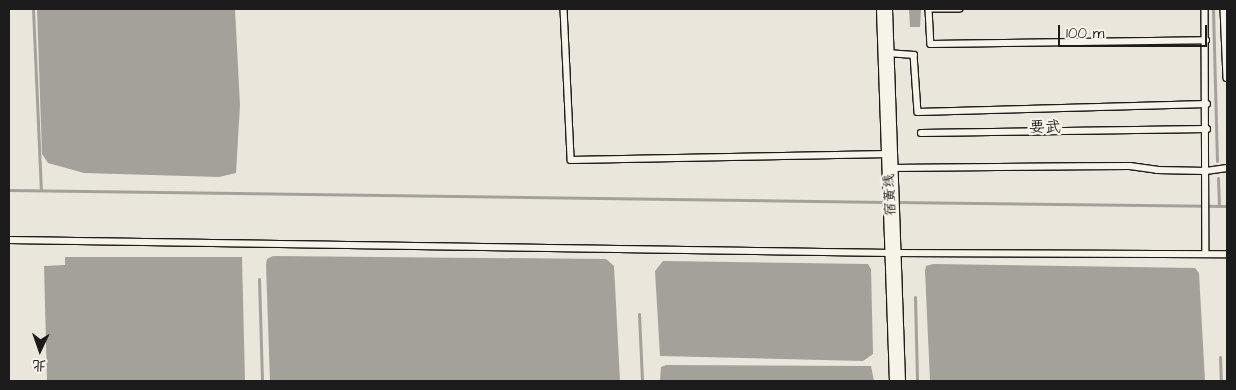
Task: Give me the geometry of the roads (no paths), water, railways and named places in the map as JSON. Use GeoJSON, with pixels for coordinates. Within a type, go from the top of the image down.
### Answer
{"type":"FeatureCollection","features":[{"type":"Feature","properties":{"kind":"main road","name":"宿黄线"},"geometry":{"type":"LineString","coordinates":[[884,9],[897,381]]}},
{"type":"Feature","properties":{"kind":"lane"},"geometry":{"type":"LineString","coordinates":[[564,9],[571,160],[889,167],[1130,166],[1157,170],[1206,171],[1227,168]]}},
{"type":"Feature","properties":{"kind":"lane"},"geometry":{"type":"LineString","coordinates":[[960,9],[929,9],[931,44],[1206,40]]}},
{"type":"Feature","properties":{"kind":"lane"},"geometry":{"type":"LineString","coordinates":[[1205,9],[1207,104],[1206,254]]}},
{"type":"Feature","properties":{"kind":"lane"},"geometry":{"type":"LineString","coordinates":[[1224,9],[1227,78]]}},
{"type":"Feature","properties":{"kind":"lane"},"geometry":{"type":"LineString","coordinates":[[886,54],[914,55],[918,112],[1207,104]]}},
{"type":"Feature","properties":{"kind":"lane"},"geometry":{"type":"LineString","coordinates":[[921,132],[1207,129]]}},
{"type":"Feature","properties":{"kind":"lane"},"geometry":{"type":"LineString","coordinates":[[9,240],[892,253],[1227,254]]}},
{"type":"Feature","properties":{"kind":"waterway"},"geometry":{"type":"LineString","coordinates":[[33,9],[41,190]]}},
{"type":"Feature","properties":{"kind":"waterway"},"geometry":{"type":"LineString","coordinates":[[1213,9],[1217,161]]}},
{"type":"Feature","properties":{"kind":"waterway"},"geometry":{"type":"LineString","coordinates":[[1218,178],[1219,206]]}},
{"type":"Feature","properties":{"kind":"waterway"},"geometry":{"type":"LineString","coordinates":[[9,190],[887,202]]}},
{"type":"Feature","properties":{"kind":"waterway"},"geometry":{"type":"LineString","coordinates":[[895,202],[1227,206]]}},
{"type":"Feature","properties":{"kind":"waterway"},"geometry":{"type":"LineString","coordinates":[[259,279],[262,381]]}},
{"type":"Feature","properties":{"kind":"waterway"},"geometry":{"type":"LineString","coordinates":[[915,297],[917,381]]}},
{"type":"Feature","properties":{"kind":"waterway"},"geometry":{"type":"LineString","coordinates":[[639,314],[642,381]]}},
{"type":"Feature","properties":{"kind":"waterway"},"geometry":{"type":"LineString","coordinates":[[1220,357],[1221,381]]}},
{"type":"Feature","properties":{"kind":"district","name":"要武"},"geometry":{"type":"Point","coordinates":[1045,127]}}]}
